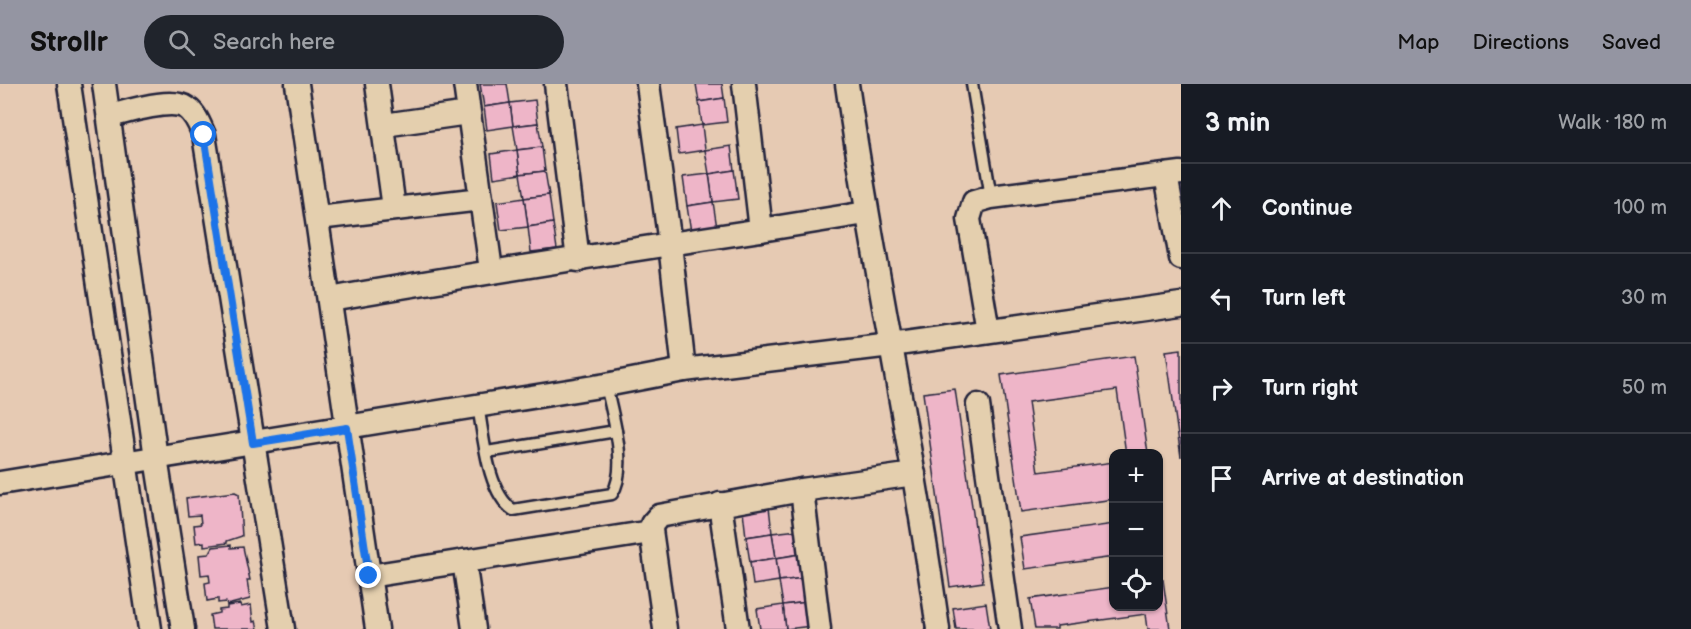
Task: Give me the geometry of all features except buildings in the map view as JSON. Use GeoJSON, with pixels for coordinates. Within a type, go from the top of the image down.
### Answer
{"type":"FeatureCollection","features":[{"type":"Feature","properties":{"kind":"street"},"geometry":{"type":"LineString","coordinates":[[69,84],[150,629]]}},
{"type":"Feature","properties":{"kind":"street"},"geometry":{"type":"LineString","coordinates":[[104,84],[156,458],[183,629]]}},
{"type":"Feature","properties":{"kind":"street"},"geometry":{"type":"LineString","coordinates":[[297,84],[377,629]]}},
{"type":"Feature","properties":{"kind":"street"},"geometry":{"type":"LineString","coordinates":[[377,84],[394,208]]}},
{"type":"Feature","properties":{"kind":"street"},"geometry":{"type":"LineString","coordinates":[[465,84],[491,270]]}},
{"type":"Feature","properties":{"kind":"street"},"geometry":{"type":"LineString","coordinates":[[556,84],[578,260]]}},
{"type":"Feature","properties":{"kind":"street"},"geometry":{"type":"LineString","coordinates":[[648,84],[670,244],[684,370]]}},
{"type":"Feature","properties":{"kind":"street"},"geometry":{"type":"LineString","coordinates":[[744,84],[761,230]]}},
{"type":"Feature","properties":{"kind":"street"},"geometry":{"type":"LineString","coordinates":[[848,84],[866,213],[914,474],[938,629]]}},
{"type":"Feature","properties":{"kind":"street"},"geometry":{"type":"LineString","coordinates":[[109,116],[172,103],[187,107],[196,117],[204,135],[283,629]]}},
{"type":"Feature","properties":{"kind":"street"},"geometry":{"type":"LineString","coordinates":[[384,125],[468,113]]}},
{"type":"Feature","properties":{"kind":"street"},"geometry":{"type":"LineString","coordinates":[[988,331],[969,219],[974,202],[991,197],[1174,174],[1181,258]]}},
{"type":"Feature","properties":{"kind":"street"},"geometry":{"type":"LineString","coordinates":[[318,218],[480,199]]}},
{"type":"Feature","properties":{"kind":"street"},"geometry":{"type":"LineString","coordinates":[[330,299],[491,270],[578,260],[866,213]]}},
{"type":"Feature","properties":{"kind":"street"},"geometry":{"type":"LineString","coordinates":[[0,483],[347,428],[684,370],[891,345],[1181,304]]}},
{"type":"Feature","properties":{"kind":"street"},"geometry":{"type":"LineString","coordinates":[[978,405],[1010,629]]}},
{"type":"Feature","properties":{"kind":"street"},"geometry":{"type":"LineString","coordinates":[[665,629],[651,532],[652,524],[659,516],[802,490],[914,474]]}},
{"type":"Feature","properties":{"kind":"street"},"geometry":{"type":"LineString","coordinates":[[802,490],[819,629]]}},
{"type":"Feature","properties":{"kind":"street"},"geometry":{"type":"LineString","coordinates":[[720,504],[738,629]]}},
{"type":"Feature","properties":{"kind":"street"},"geometry":{"type":"LineString","coordinates":[[369,576],[651,532]]}},
{"type":"Feature","properties":{"kind":"street"},"geometry":{"type":"LineString","coordinates":[[464,561],[474,629]]}},
{"type":"Feature","properties":{"kind":"lane"},"geometry":{"type":"LineString","coordinates":[[972,84],[991,197]]}},
{"type":"Feature","properties":{"kind":"lane"},"geometry":{"type":"LineString","coordinates":[[478,406],[495,489],[502,503],[513,510],[612,494],[620,482],[616,431],[606,385]]}},
{"type":"Feature","properties":{"kind":"lane"},"geometry":{"type":"LineString","coordinates":[[488,452],[616,431]]}},
{"type":"Feature","properties":{"kind":"route"},"geometry":{"type":"LineString","coordinates":[[204,135],[253,443],[347,428],[369,576]]}}]}
